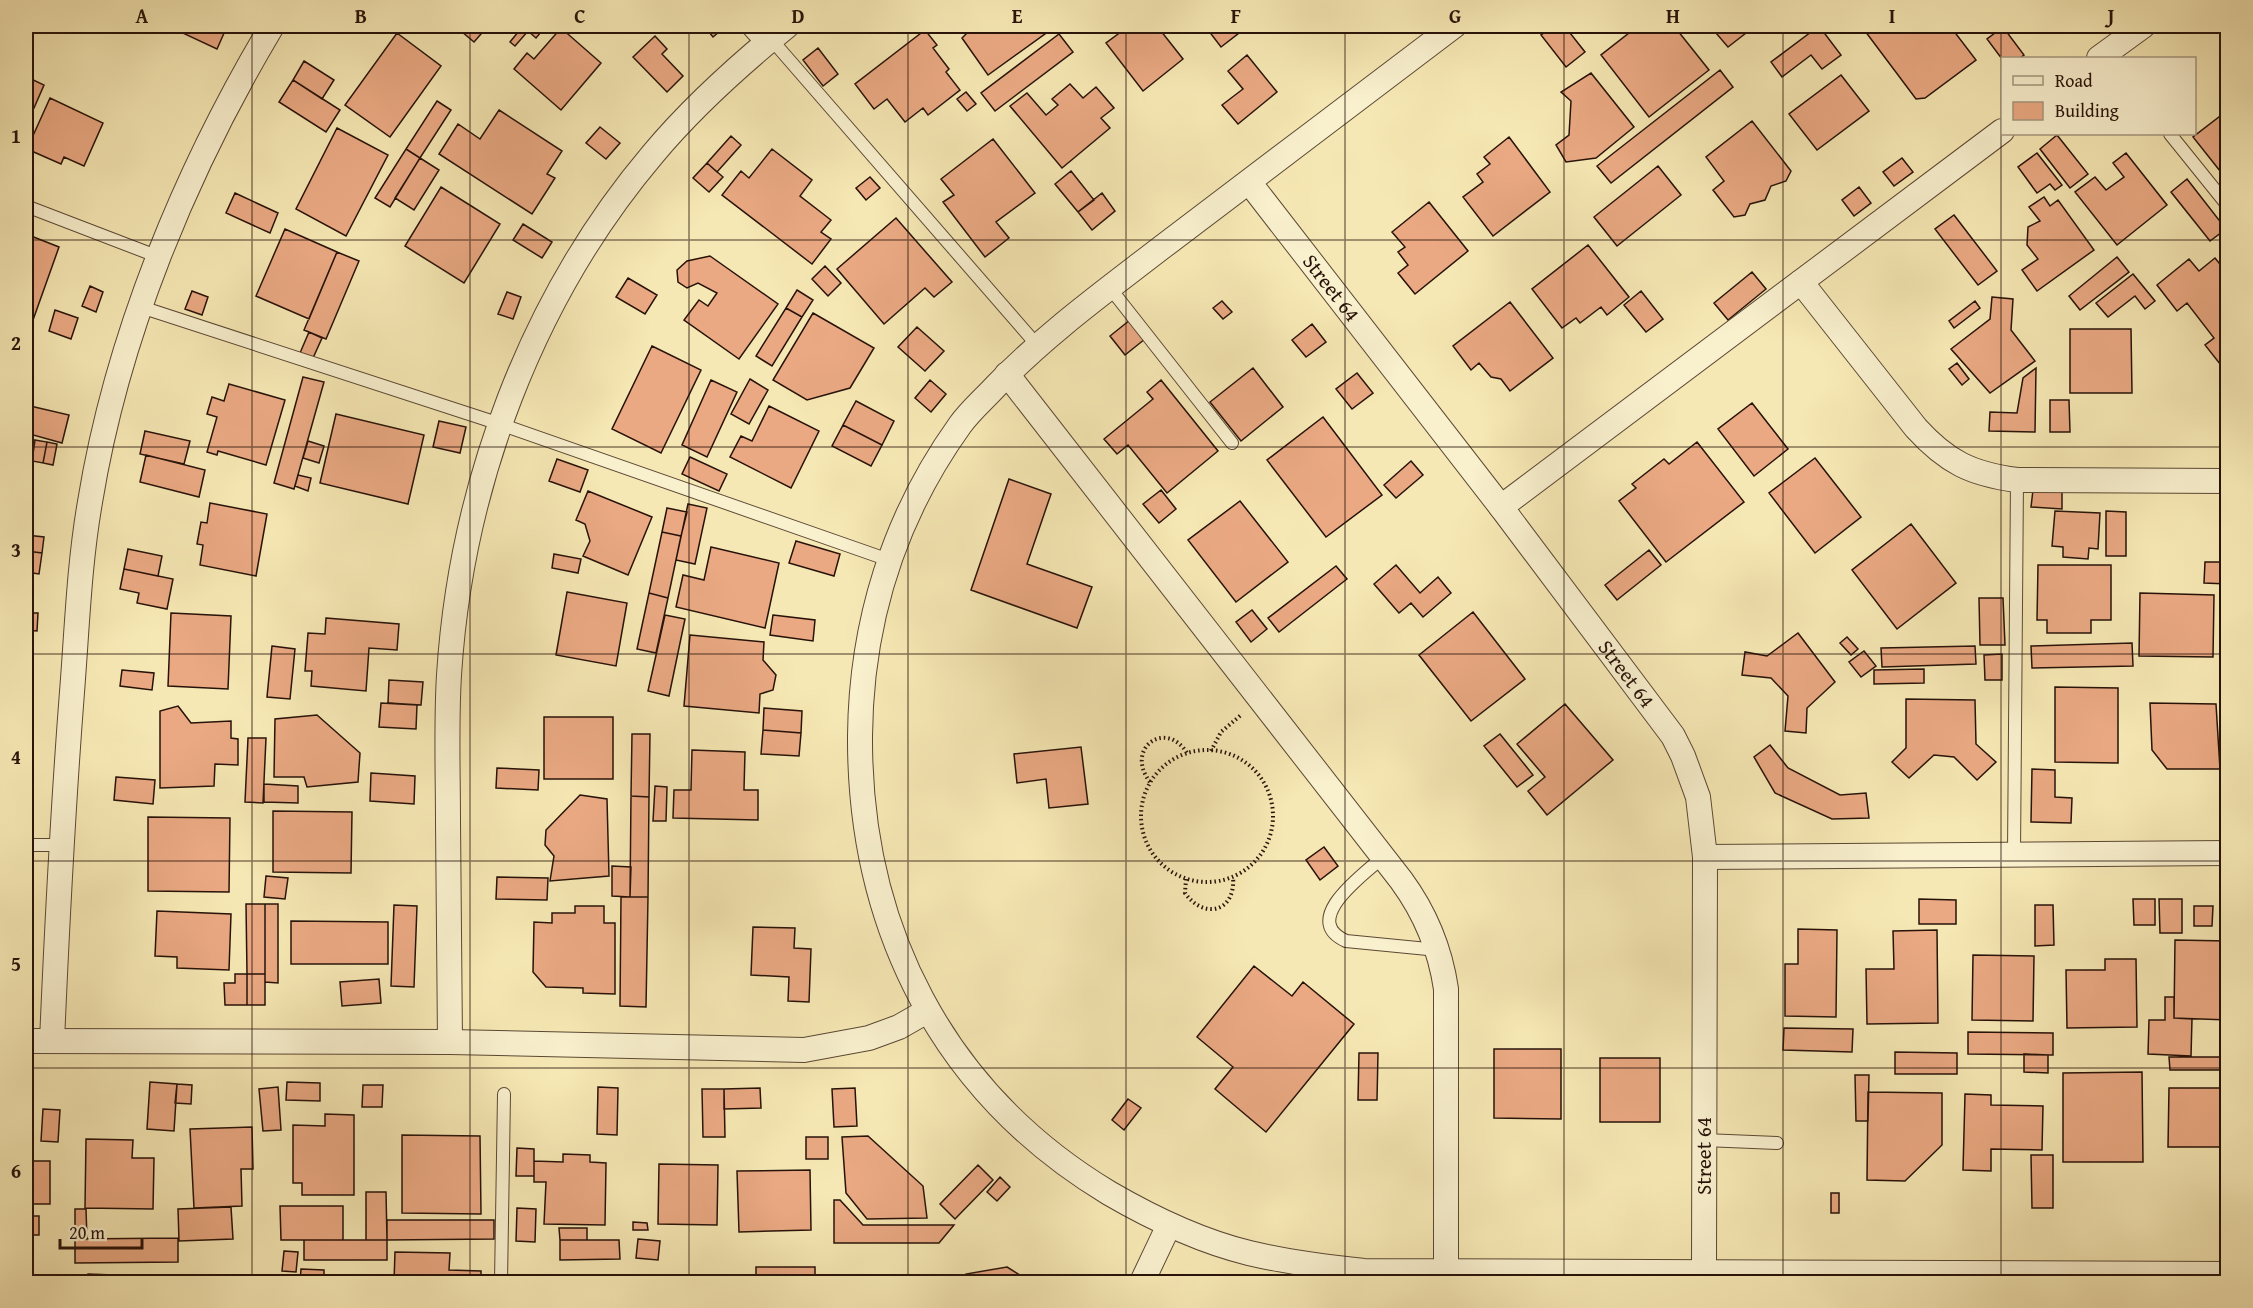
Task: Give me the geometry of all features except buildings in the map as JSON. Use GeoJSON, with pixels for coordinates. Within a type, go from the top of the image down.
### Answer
{"type":"FeatureCollection","features":[{"type":"Feature","properties":{"kind":"street"},"geometry":{"type":"LineString","coordinates":[[52,1041],[61,845],[80,585],[90,502],[117,381],[159,257],[221,121],[272,26]]}},
{"type":"Feature","properties":{"kind":"street"},"geometry":{"type":"LineString","coordinates":[[1454,26],[1037,345],[963,421],[934,464],[909,511],[889,560],[875,607],[865,662],[860,771],[866,834],[879,894],[895,942],[927,1011],[962,1061],[999,1106],[1038,1143],[1078,1174],[1169,1225],[1246,1252],[1365,1277],[1446,1272],[1704,1271],[2228,1274]]}},
{"type":"Feature","properties":{"kind":"street"},"geometry":{"type":"LineString","coordinates":[[2106,57],[2143,26]]}},
{"type":"Feature","properties":{"kind":"street"},"geometry":{"type":"LineString","coordinates":[[450,1042],[449,675],[466,548],[481,485],[500,424],[529,352],[564,282],[606,216],[653,154],[705,97],[774,36]]}},
{"type":"Feature","properties":{"kind":"street"},"geometry":{"type":"LineString","coordinates":[[1501,507],[2001,132]]}},
{"type":"Feature","properties":{"kind":"street","name":"Street 64"},"geometry":{"type":"LineString","coordinates":[[1248,182],[1501,507],[1672,736],[1683,756],[1698,797],[1705,857],[1704,1271]]}},
{"type":"Feature","properties":{"kind":"street"},"geometry":{"type":"LineString","coordinates":[[1802,282],[1936,450],[1960,466],[1988,476],[2017,480],[2228,482]]}},
{"type":"Feature","properties":{"kind":"street"},"geometry":{"type":"LineString","coordinates":[[1007,374],[1383,857],[1423,913],[1438,950],[1447,1009],[1446,1272]]}},
{"type":"Feature","properties":{"kind":"street"},"geometry":{"type":"LineString","coordinates":[[1705,857],[2228,853]]}},
{"type":"Feature","properties":{"kind":"street"},"geometry":{"type":"LineString","coordinates":[[26,1041],[450,1042],[804,1050],[868,1038],[899,1027],[927,1011]]}},
{"type":"Feature","properties":{"kind":"street"},"geometry":{"type":"LineString","coordinates":[[1142,1282],[1169,1225]]}},
{"type":"Feature","properties":{"kind":"lane"},"geometry":{"type":"LineString","coordinates":[[746,26],[774,36],[1037,345]]}},
{"type":"Feature","properties":{"kind":"lane"},"geometry":{"type":"LineString","coordinates":[[2171,135],[2228,206]]}},
{"type":"Feature","properties":{"kind":"lane"},"geometry":{"type":"LineString","coordinates":[[26,206],[159,257]]}},
{"type":"Feature","properties":{"kind":"lane"},"geometry":{"type":"LineString","coordinates":[[1110,288],[1232,443]]}},
{"type":"Feature","properties":{"kind":"lane"},"geometry":{"type":"LineString","coordinates":[[141,307],[500,424],[889,560]]}},
{"type":"Feature","properties":{"kind":"lane"},"geometry":{"type":"LineString","coordinates":[[2014,854],[2017,480]]}},
{"type":"Feature","properties":{"kind":"lane"},"geometry":{"type":"LineString","coordinates":[[26,845],[61,845]]}},
{"type":"Feature","properties":{"kind":"lane"},"geometry":{"type":"LineString","coordinates":[[1383,857],[1336,900],[1330,913],[1331,927],[1346,941],[1438,950]]}},
{"type":"Feature","properties":{"kind":"lane"},"geometry":{"type":"LineString","coordinates":[[501,1282],[504,1094]]}},
{"type":"Feature","properties":{"kind":"lane"},"geometry":{"type":"LineString","coordinates":[[1704,1140],[1777,1143]]}},
{"type":"Feature","properties":{"kind":"path"},"geometry":{"type":"LineString","coordinates":[[1211,751],[1221,732],[1236,718],[1262,702]]}},
{"type":"Feature","properties":{"kind":"path"},"geometry":{"type":"LineString","coordinates":[[1150,782],[1142,772],[1140,759],[1145,747],[1156,739],[1168,738],[1181,742],[1188,753]]}},
{"type":"Feature","properties":{"kind":"path"},"geometry":{"type":"LineString","coordinates":[[1211,751],[1234,757],[1254,771],[1267,791],[1273,813],[1272,829],[1262,852],[1247,869],[1218,882],[1186,879],[1161,864],[1145,840],[1141,810],[1150,782],[1166,764],[1188,753],[1211,751]]}},
{"type":"Feature","properties":{"kind":"path"},"geometry":{"type":"LineString","coordinates":[[1186,879],[1185,893],[1193,904],[1205,910],[1219,908],[1229,900],[1234,888],[1233,877]]}}]}
